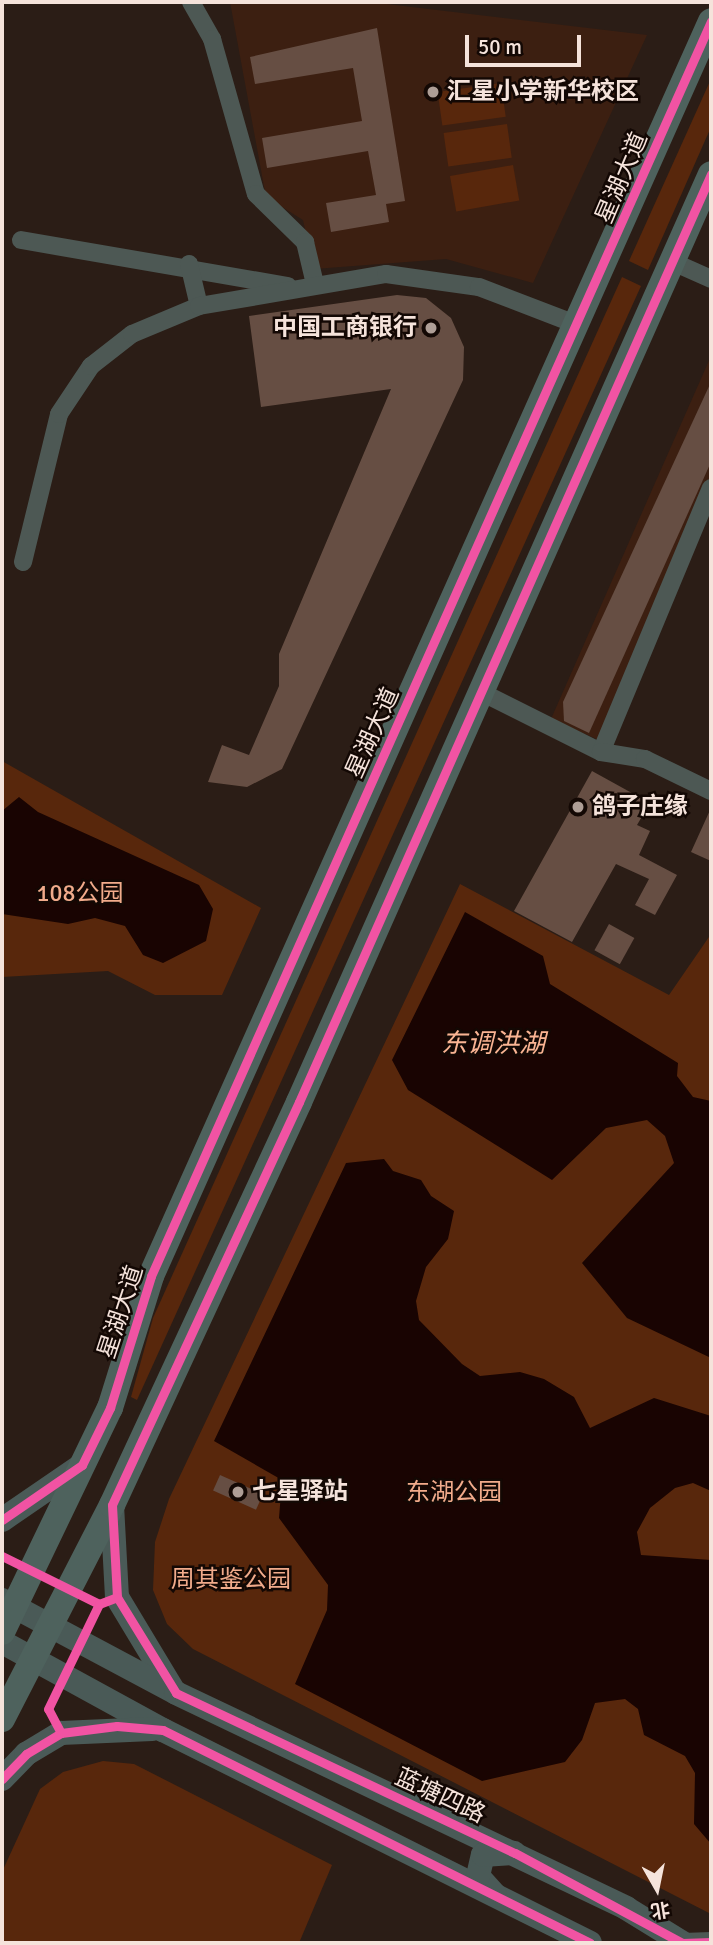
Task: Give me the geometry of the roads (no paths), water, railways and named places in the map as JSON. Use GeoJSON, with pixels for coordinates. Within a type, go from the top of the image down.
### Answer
{"type":"FeatureCollection","features":[{"type":"Feature","properties":{"kind":"main road","name":"星湖大道"},"geometry":{"type":"LineString","coordinates":[[2,1632],[8,1603],[110,1408],[150,1276],[578,325],[711,21]]}},
{"type":"Feature","properties":{"kind":"main road"},"geometry":{"type":"LineString","coordinates":[[2,1719],[112,1505],[481,692],[711,174]]}},
{"type":"Feature","properties":{"kind":"main road"},"geometry":{"type":"LineString","coordinates":[[110,1408],[147,1426]]}},
{"type":"Feature","properties":{"kind":"main road"},"geometry":{"type":"LineString","coordinates":[[2,1520],[82,1465]]}},
{"type":"Feature","properties":{"kind":"main road"},"geometry":{"type":"LineString","coordinates":[[112,1505],[117,1597],[176,1693]]}},
{"type":"Feature","properties":{"kind":"main road","name":"蓝塘四路"},"geometry":{"type":"LineString","coordinates":[[8,1603],[176,1693],[515,1853],[682,1943]]}},
{"type":"Feature","properties":{"kind":"main road"},"geometry":{"type":"LineString","coordinates":[[2,1642],[163,1730],[590,1943]]}},
{"type":"Feature","properties":{"kind":"main road"},"geometry":{"type":"LineString","coordinates":[[2,1779],[26,1754],[61,1733],[117,1726],[163,1730]]}},
{"type":"Feature","properties":{"kind":"main road"},"geometry":{"type":"LineString","coordinates":[[495,1895],[478,1876],[483,1855],[515,1853]]}},
{"type":"Feature","properties":{"kind":"street"},"geometry":{"type":"LineString","coordinates":[[191,2],[212,39],[256,194],[305,242],[309,285]]}},
{"type":"Feature","properties":{"kind":"street"},"geometry":{"type":"LineString","coordinates":[[21,240],[309,285]]}},
{"type":"Feature","properties":{"kind":"street"},"geometry":{"type":"LineString","coordinates":[[673,262],[711,279]]}},
{"type":"Feature","properties":{"kind":"street"},"geometry":{"type":"LineString","coordinates":[[188,264],[199,306]]}},
{"type":"Feature","properties":{"kind":"street"},"geometry":{"type":"LineString","coordinates":[[23,562],[59,414],[85,375],[132,334],[199,306],[309,285],[425,276],[479,287],[578,325]]}},
{"type":"Feature","properties":{"kind":"street"},"geometry":{"type":"LineString","coordinates":[[601,752],[711,488]]}},
{"type":"Feature","properties":{"kind":"street"},"geometry":{"type":"LineString","coordinates":[[481,692],[601,752],[645,759],[711,791]]}},
{"type":"Feature","properties":{"kind":"street"},"geometry":{"type":"LineString","coordinates":[[682,1943],[711,1942]]}},
{"type":"Feature","properties":{"kind":"water"},"geometry":{"type":"Polygon","coordinates":[[[19,797],[38,812],[199,885],[213,909],[206,941],[163,963],[143,955],[125,926],[95,918],[68,924],[2,914],[2,811],[19,797]]]}},
{"type":"Feature","properties":{"kind":"water","name":"东调洪湖"},"geometry":{"type":"Polygon","coordinates":[[[465,912],[543,956],[550,984],[678,1063],[677,1076],[693,1097],[711,1101],[711,1358],[627,1318],[582,1263],[674,1163],[665,1136],[647,1120],[606,1128],[552,1180],[408,1090],[392,1060],[465,912]]]}},
{"type":"Feature","properties":{"kind":"water"},"geometry":{"type":"Polygon","coordinates":[[[384,1159],[393,1171],[421,1180],[431,1196],[454,1211],[448,1239],[426,1267],[416,1301],[419,1320],[462,1364],[480,1376],[520,1372],[544,1379],[574,1397],[590,1428],[654,1398],[711,1416],[711,1491],[693,1483],[675,1488],[650,1508],[637,1532],[641,1555],[711,1560],[711,1844],[694,1824],[695,1773],[685,1756],[644,1735],[638,1709],[625,1699],[595,1703],[582,1740],[565,1762],[482,1781],[295,1684],[327,1610],[328,1585],[279,1518],[282,1480],[214,1441],[346,1163],[384,1159]]]}},
{"type":"Feature","properties":{"kind":"place","name":"汇星小学新华校区"},"geometry":{"type":"Point","coordinates":[433,92]}},
{"type":"Feature","properties":{"kind":"place","name":"中国工商银行"},"geometry":{"type":"Point","coordinates":[431,328]}},
{"type":"Feature","properties":{"kind":"place","name":"鸽子庄缘"},"geometry":{"type":"Point","coordinates":[578,807]}},
{"type":"Feature","properties":{"kind":"place","name":"七星驿站"},"geometry":{"type":"Point","coordinates":[238,1492]}},
{"type":"Feature","properties":{"kind":"park label","name":"108公园"},"geometry":{"type":"Point","coordinates":[80,894]}},
{"type":"Feature","properties":{"kind":"park label","name":"东湖公园"},"geometry":{"type":"Point","coordinates":[454,1493]}},
{"type":"Feature","properties":{"kind":"park label","name":"周其鉴公园"},"geometry":{"type":"Point","coordinates":[231,1580]}}]}
